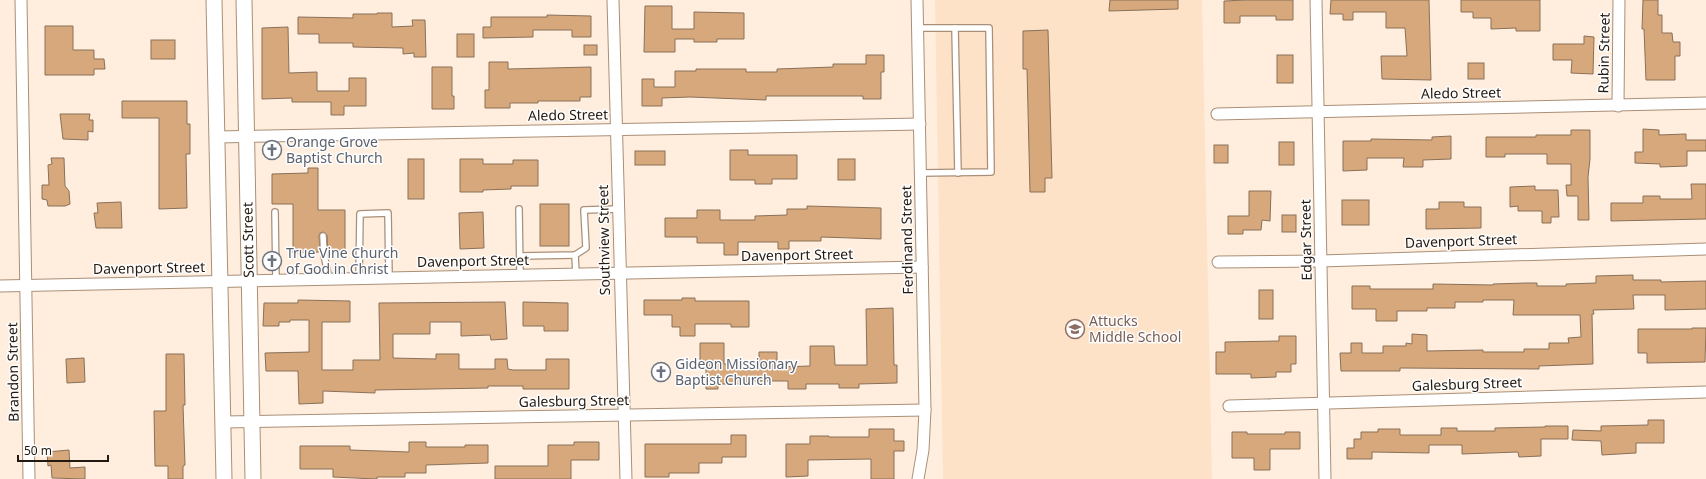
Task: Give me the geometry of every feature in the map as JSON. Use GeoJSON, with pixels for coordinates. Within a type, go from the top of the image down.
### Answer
{"type":"FeatureCollection","features":[{"type":"Feature","properties":{"kind":"main road","name":"Scott Street"},"geometry":{"type":"LineString","coordinates":[[214,0],[224,479]]}},
{"type":"Feature","properties":{"kind":"main road","name":"Scott Street"},"geometry":{"type":"LineString","coordinates":[[244,0],[253,479]]}},
{"type":"Feature","properties":{"kind":"street","name":"Brandon Street"},"geometry":{"type":"LineString","coordinates":[[21,0],[29,479]]}},
{"type":"Feature","properties":{"kind":"street","name":"Southview Street"},"geometry":{"type":"LineString","coordinates":[[613,0],[626,479]]}},
{"type":"Feature","properties":{"kind":"street","name":"Ferdinand Street"},"geometry":{"type":"LineString","coordinates":[[917,0],[925,410],[923,450],[918,479]]}},
{"type":"Feature","properties":{"kind":"street","name":"Edgar Street"},"geometry":{"type":"LineString","coordinates":[[1316,0],[1325,479]]}},
{"type":"Feature","properties":{"kind":"street","name":"Rubin Street"},"geometry":{"type":"LineString","coordinates":[[1618,106],[1619,0]]}},
{"type":"Feature","properties":{"kind":"street","name":"Aledo Street"},"geometry":{"type":"LineString","coordinates":[[1217,114],[1319,110],[1618,106],[1706,103]]}},
{"type":"Feature","properties":{"kind":"street","name":"Aledo Street"},"geometry":{"type":"LineString","coordinates":[[217,137],[920,124]]}},
{"type":"Feature","properties":{"kind":"street","name":"Davenport Street"},"geometry":{"type":"LineString","coordinates":[[1218,262],[1321,261],[1706,249]]}},
{"type":"Feature","properties":{"kind":"street","name":"Davenport Street"},"geometry":{"type":"LineString","coordinates":[[0,286],[922,268]]}},
{"type":"Feature","properties":{"kind":"street","name":"Galesburg Street"},"geometry":{"type":"LineString","coordinates":[[1228,406],[1706,392]]}},
{"type":"Feature","properties":{"kind":"street","name":"Galesburg Street"},"geometry":{"type":"LineString","coordinates":[[222,422],[925,410]]}},
{"type":"Feature","properties":{"kind":"lane"},"geometry":{"type":"LineString","coordinates":[[917,28],[989,28],[991,172],[920,173]]}},
{"type":"Feature","properties":{"kind":"lane"},"geometry":{"type":"LineString","coordinates":[[955,28],[958,173]]}},
{"type":"Feature","properties":{"kind":"lane"},"geometry":{"type":"LineString","coordinates":[[520,256],[575,255],[586,248],[584,210],[619,208]]}},
{"type":"Feature","properties":{"kind":"lane"},"geometry":{"type":"LineString","coordinates":[[519,209],[520,275]]}},
{"type":"Feature","properties":{"kind":"lane"},"geometry":{"type":"LineString","coordinates":[[275,212],[276,280]]}},
{"type":"Feature","properties":{"kind":"lane"},"geometry":{"type":"LineString","coordinates":[[359,278],[360,214],[381,213],[388,213],[389,278]]}},
{"type":"Feature","properties":{"kind":"lane"},"geometry":{"type":"LineString","coordinates":[[323,236],[324,255],[329,279]]}},
{"type":"Feature","properties":{"kind":"lane"},"geometry":{"type":"LineString","coordinates":[[575,255],[576,274]]}},
{"type":"Feature","properties":{"kind":"shaded area","name":"Attucks Middle School"},"geometry":{"type":"Polygon","coordinates":[[[935,0],[1202,0],[1212,479],[943,479],[935,0]]]}},
{"type":"Feature","properties":{"kind":"building"},"geometry":{"type":"Polygon","coordinates":[[[1110,0],[1178,0],[1178,9],[1109,11],[1110,0]]]}},
{"type":"Feature","properties":{"kind":"building"},"geometry":{"type":"Polygon","coordinates":[[[1293,0],[1293,20],[1276,20],[1276,16],[1240,16],[1240,23],[1224,23],[1224,1],[1293,0]]]}},
{"type":"Feature","properties":{"kind":"building"},"geometry":{"type":"Polygon","coordinates":[[[1331,0],[1429,0],[1431,80],[1382,79],[1381,56],[1407,56],[1405,28],[1386,28],[1386,12],[1353,12],[1353,20],[1343,20],[1343,14],[1330,14],[1331,0]]]}},
{"type":"Feature","properties":{"kind":"building"},"geometry":{"type":"Polygon","coordinates":[[[1461,0],[1540,0],[1540,31],[1516,31],[1516,28],[1491,29],[1491,18],[1473,18],[1473,12],[1461,12],[1461,0]]]}},
{"type":"Feature","properties":{"kind":"building"},"geometry":{"type":"Polygon","coordinates":[[[1643,0],[1658,0],[1658,15],[1662,15],[1662,33],[1672,33],[1673,42],[1680,42],[1680,56],[1675,56],[1675,80],[1646,80],[1644,29],[1642,29],[1643,0]]]}},
{"type":"Feature","properties":{"kind":"building"},"geometry":{"type":"Polygon","coordinates":[[[645,6],[672,6],[672,29],[694,29],[694,12],[744,13],[744,39],[717,39],[717,42],[694,42],[694,39],[675,39],[675,52],[644,52],[645,6]]]}},
{"type":"Feature","properties":{"kind":"building"},"geometry":{"type":"Polygon","coordinates":[[[392,13],[392,27],[413,26],[412,20],[425,20],[426,57],[414,57],[414,53],[403,54],[403,48],[353,47],[353,43],[319,43],[319,34],[298,34],[298,17],[353,18],[353,14],[392,13]]]}},
{"type":"Feature","properties":{"kind":"building"},"geometry":{"type":"Polygon","coordinates":[[[547,15],[591,16],[591,37],[572,37],[572,30],[533,30],[533,37],[483,38],[483,27],[491,27],[491,17],[547,17],[547,15]]]}},
{"type":"Feature","properties":{"kind":"building"},"geometry":{"type":"Polygon","coordinates":[[[45,26],[73,26],[73,50],[94,50],[94,59],[104,59],[105,69],[94,69],[94,75],[45,75],[45,26]]]}},
{"type":"Feature","properties":{"kind":"building"},"geometry":{"type":"Polygon","coordinates":[[[288,27],[289,73],[317,72],[317,91],[349,91],[349,78],[366,78],[366,106],[344,106],[344,115],[331,115],[331,102],[292,102],[292,98],[262,99],[262,28],[288,27]]]}},
{"type":"Feature","properties":{"kind":"building"},"geometry":{"type":"Polygon","coordinates":[[[1048,30],[1052,178],[1045,178],[1045,192],[1030,192],[1027,69],[1023,69],[1023,31],[1048,30]]]}},
{"type":"Feature","properties":{"kind":"building"},"geometry":{"type":"Polygon","coordinates":[[[457,34],[474,34],[474,57],[457,57],[457,34]]]}},
{"type":"Feature","properties":{"kind":"building"},"geometry":{"type":"Polygon","coordinates":[[[1584,36],[1594,37],[1593,74],[1571,73],[1572,60],[1553,60],[1553,44],[1584,44],[1584,36]]]}},
{"type":"Feature","properties":{"kind":"building"},"geometry":{"type":"Polygon","coordinates":[[[151,40],[175,40],[175,59],[151,59],[151,40]]]}},
{"type":"Feature","properties":{"kind":"building"},"geometry":{"type":"Polygon","coordinates":[[[584,45],[597,45],[597,55],[584,55],[584,45]]]}},
{"type":"Feature","properties":{"kind":"building"},"geometry":{"type":"Polygon","coordinates":[[[866,55],[884,55],[884,72],[881,72],[881,99],[863,99],[863,96],[766,96],[766,100],[690,97],[662,98],[662,106],[642,106],[642,79],[654,79],[654,87],[675,87],[675,71],[696,71],[696,69],[746,69],[746,72],[777,72],[777,69],[833,67],[833,64],[866,64],[866,55]]]}},
{"type":"Feature","properties":{"kind":"building"},"geometry":{"type":"Polygon","coordinates":[[[1277,55],[1293,55],[1293,83],[1277,83],[1277,55]]]}},
{"type":"Feature","properties":{"kind":"building"},"geometry":{"type":"Polygon","coordinates":[[[489,62],[508,62],[508,69],[591,67],[591,97],[580,97],[580,101],[510,103],[510,108],[485,108],[485,90],[489,90],[489,62]]]}},
{"type":"Feature","properties":{"kind":"building"},"geometry":{"type":"Polygon","coordinates":[[[1468,63],[1484,63],[1484,79],[1468,79],[1468,63]]]}},
{"type":"Feature","properties":{"kind":"building"},"geometry":{"type":"Polygon","coordinates":[[[432,67],[452,67],[452,96],[454,96],[454,109],[432,109],[432,67]]]}},
{"type":"Feature","properties":{"kind":"building"},"geometry":{"type":"Polygon","coordinates":[[[122,101],[187,101],[187,124],[190,124],[190,154],[186,154],[187,208],[159,209],[159,118],[122,118],[122,101]]]}},
{"type":"Feature","properties":{"kind":"building"},"geometry":{"type":"Polygon","coordinates":[[[60,114],[90,114],[89,120],[93,120],[93,132],[88,131],[88,140],[63,139],[60,114]]]}},
{"type":"Feature","properties":{"kind":"building"},"geometry":{"type":"Polygon","coordinates":[[[1643,129],[1659,130],[1659,135],[1686,134],[1686,140],[1706,140],[1706,151],[1687,151],[1687,166],[1660,167],[1660,164],[1635,163],[1635,152],[1643,152],[1643,129]]]}},
{"type":"Feature","properties":{"kind":"building"},"geometry":{"type":"Polygon","coordinates":[[[1571,130],[1590,130],[1590,159],[1588,177],[1589,220],[1578,220],[1578,196],[1567,196],[1566,185],[1571,185],[1571,164],[1547,164],[1547,154],[1505,154],[1505,157],[1486,157],[1486,137],[1571,135],[1571,130]]]}},
{"type":"Feature","properties":{"kind":"building"},"geometry":{"type":"Polygon","coordinates":[[[1451,136],[1451,159],[1423,160],[1423,167],[1403,167],[1404,158],[1367,158],[1367,170],[1343,171],[1343,141],[1371,141],[1371,139],[1432,140],[1432,137],[1451,136]]]}},
{"type":"Feature","properties":{"kind":"building"},"geometry":{"type":"Polygon","coordinates":[[[1279,142],[1294,142],[1294,165],[1279,165],[1279,142]]]}},
{"type":"Feature","properties":{"kind":"building"},"geometry":{"type":"Polygon","coordinates":[[[1214,145],[1228,145],[1228,163],[1214,163],[1214,145]]]}},
{"type":"Feature","properties":{"kind":"building"},"geometry":{"type":"Polygon","coordinates":[[[730,150],[748,150],[748,155],[797,155],[797,179],[772,179],[772,184],[755,184],[755,180],[730,180],[730,150]]]}},
{"type":"Feature","properties":{"kind":"building"},"geometry":{"type":"Polygon","coordinates":[[[635,151],[665,151],[665,165],[635,165],[635,151]]]}},
{"type":"Feature","properties":{"kind":"building"},"geometry":{"type":"Polygon","coordinates":[[[51,158],[64,158],[65,186],[69,191],[70,204],[65,206],[48,206],[47,200],[42,199],[42,185],[49,185],[48,165],[52,164],[51,158]]]}},
{"type":"Feature","properties":{"kind":"building"},"geometry":{"type":"Polygon","coordinates":[[[408,159],[424,159],[424,199],[408,199],[408,159]]]}},
{"type":"Feature","properties":{"kind":"building"},"geometry":{"type":"Polygon","coordinates":[[[460,159],[483,159],[483,164],[513,164],[513,160],[538,160],[538,186],[511,186],[511,189],[483,190],[483,192],[460,192],[460,159]]]}},
{"type":"Feature","properties":{"kind":"building"},"geometry":{"type":"Polygon","coordinates":[[[838,159],[855,159],[855,180],[838,180],[838,159]]]}},
{"type":"Feature","properties":{"kind":"building"},"geometry":{"type":"Polygon","coordinates":[[[308,168],[318,168],[318,210],[345,210],[345,252],[328,252],[327,235],[323,232],[320,233],[319,236],[320,252],[293,253],[293,204],[272,204],[272,174],[308,173],[308,168]]]}},
{"type":"Feature","properties":{"kind":"building"},"geometry":{"type":"Polygon","coordinates":[[[1691,184],[1706,184],[1706,219],[1611,221],[1611,203],[1643,203],[1643,196],[1660,196],[1660,199],[1692,199],[1691,184]]]}},
{"type":"Feature","properties":{"kind":"building"},"geometry":{"type":"Polygon","coordinates":[[[1535,186],[1535,190],[1558,190],[1559,217],[1551,217],[1551,223],[1542,223],[1542,211],[1518,211],[1518,206],[1510,207],[1510,187],[1535,186]]]}},
{"type":"Feature","properties":{"kind":"building"},"geometry":{"type":"Polygon","coordinates":[[[1249,191],[1271,191],[1270,221],[1262,220],[1261,230],[1243,230],[1243,234],[1228,234],[1228,216],[1249,216],[1249,191]]]}},
{"type":"Feature","properties":{"kind":"building"},"geometry":{"type":"Polygon","coordinates":[[[1342,200],[1369,200],[1369,225],[1342,225],[1342,200]]]}},
{"type":"Feature","properties":{"kind":"building"},"geometry":{"type":"Polygon","coordinates":[[[121,202],[122,228],[96,228],[94,213],[98,213],[97,203],[121,202]]]}},
{"type":"Feature","properties":{"kind":"building"},"geometry":{"type":"Polygon","coordinates":[[[1439,202],[1464,202],[1464,207],[1481,207],[1481,228],[1426,229],[1426,209],[1439,209],[1439,202]]]}},
{"type":"Feature","properties":{"kind":"building"},"geometry":{"type":"Polygon","coordinates":[[[540,204],[569,204],[569,246],[540,246],[540,204]]]}},
{"type":"Feature","properties":{"kind":"building"},"geometry":{"type":"Polygon","coordinates":[[[807,206],[881,208],[881,239],[821,237],[821,241],[789,241],[789,249],[778,249],[778,242],[738,242],[738,255],[724,255],[724,243],[697,243],[697,237],[665,237],[665,218],[697,218],[697,210],[720,210],[720,220],[755,220],[755,216],[787,215],[787,209],[807,209],[807,206]]]}},
{"type":"Feature","properties":{"kind":"building"},"geometry":{"type":"Polygon","coordinates":[[[483,212],[484,248],[460,249],[459,213],[483,212]]]}},
{"type":"Feature","properties":{"kind":"building"},"geometry":{"type":"Polygon","coordinates":[[[1282,215],[1296,215],[1296,232],[1282,232],[1282,215]]]}},
{"type":"Feature","properties":{"kind":"building"},"geometry":{"type":"Polygon","coordinates":[[[1633,275],[1633,280],[1661,280],[1661,282],[1706,281],[1706,309],[1665,310],[1665,295],[1633,295],[1634,309],[1593,310],[1593,364],[1539,366],[1539,369],[1400,368],[1400,371],[1341,371],[1340,353],[1351,353],[1351,343],[1362,343],[1362,353],[1383,353],[1383,346],[1406,346],[1406,343],[1412,344],[1412,334],[1427,335],[1427,351],[1483,350],[1483,352],[1524,352],[1524,349],[1549,349],[1549,343],[1569,343],[1568,338],[1581,337],[1580,315],[1513,315],[1514,300],[1455,302],[1455,308],[1427,308],[1427,311],[1397,311],[1397,321],[1376,321],[1376,309],[1352,309],[1352,286],[1370,286],[1370,289],[1433,289],[1433,284],[1493,285],[1537,283],[1537,286],[1566,286],[1566,284],[1596,283],[1596,276],[1633,275]]]}},
{"type":"Feature","properties":{"kind":"building"},"geometry":{"type":"Polygon","coordinates":[[[1259,290],[1273,290],[1273,319],[1259,319],[1259,290]]]}},
{"type":"Feature","properties":{"kind":"building"},"geometry":{"type":"Polygon","coordinates":[[[682,298],[695,298],[695,301],[749,301],[749,327],[731,327],[731,324],[695,324],[695,336],[680,336],[680,327],[672,327],[672,315],[644,315],[644,300],[682,300],[682,298]]]}},
{"type":"Feature","properties":{"kind":"building"},"geometry":{"type":"Polygon","coordinates":[[[298,300],[350,301],[350,322],[322,322],[322,370],[353,370],[353,360],[380,360],[379,303],[505,302],[507,339],[491,340],[490,335],[461,336],[461,322],[430,322],[430,334],[393,334],[393,358],[436,359],[436,354],[459,354],[459,369],[495,369],[495,359],[507,359],[508,369],[513,370],[546,370],[546,359],[569,359],[569,389],[523,389],[523,386],[488,386],[488,388],[375,390],[375,393],[323,391],[323,403],[299,404],[298,371],[266,371],[265,353],[309,352],[309,320],[290,320],[290,322],[279,322],[279,326],[263,326],[264,303],[298,303],[298,300]]]}},
{"type":"Feature","properties":{"kind":"building"},"geometry":{"type":"Polygon","coordinates":[[[523,302],[568,303],[568,331],[544,331],[544,326],[523,326],[523,302]]]}},
{"type":"Feature","properties":{"kind":"building"},"geometry":{"type":"Polygon","coordinates":[[[893,308],[894,365],[897,365],[897,383],[859,384],[859,388],[839,388],[839,384],[806,384],[806,389],[788,389],[788,381],[750,381],[750,384],[718,384],[718,389],[706,389],[706,367],[700,367],[700,343],[724,343],[724,364],[759,364],[759,352],[777,352],[777,367],[810,366],[810,346],[834,346],[835,365],[867,365],[866,309],[893,308]]]}},
{"type":"Feature","properties":{"kind":"building"},"geometry":{"type":"Polygon","coordinates":[[[1706,328],[1705,362],[1647,363],[1647,353],[1638,353],[1638,329],[1706,328]]]}},
{"type":"Feature","properties":{"kind":"building"},"geometry":{"type":"Polygon","coordinates":[[[1279,336],[1296,336],[1296,364],[1291,364],[1291,372],[1276,372],[1276,377],[1251,378],[1251,374],[1216,374],[1216,352],[1225,352],[1225,342],[1279,341],[1279,336]]]}},
{"type":"Feature","properties":{"kind":"building"},"geometry":{"type":"Polygon","coordinates":[[[166,354],[184,354],[185,405],[183,405],[185,465],[183,466],[183,479],[168,479],[168,466],[155,466],[154,411],[166,411],[166,354]]]}},
{"type":"Feature","properties":{"kind":"building"},"geometry":{"type":"Polygon","coordinates":[[[84,358],[85,382],[67,383],[66,359],[84,358]]]}},
{"type":"Feature","properties":{"kind":"building"},"geometry":{"type":"Polygon","coordinates":[[[1648,420],[1664,420],[1664,443],[1636,443],[1636,453],[1602,455],[1601,441],[1572,440],[1573,430],[1601,431],[1601,426],[1648,425],[1648,420]]]}},
{"type":"Feature","properties":{"kind":"building"},"geometry":{"type":"Polygon","coordinates":[[[1568,426],[1568,439],[1541,439],[1541,456],[1519,457],[1518,452],[1462,454],[1462,445],[1429,445],[1429,453],[1372,452],[1372,459],[1347,459],[1347,448],[1354,448],[1354,439],[1361,439],[1361,432],[1378,432],[1378,429],[1400,429],[1400,435],[1441,435],[1441,428],[1457,428],[1457,431],[1495,431],[1495,428],[1568,426]]]}},
{"type":"Feature","properties":{"kind":"building"},"geometry":{"type":"Polygon","coordinates":[[[869,429],[894,429],[894,441],[904,441],[904,451],[894,451],[894,479],[871,479],[871,459],[808,460],[808,476],[786,477],[786,444],[810,444],[810,436],[869,437],[869,429]]]}},
{"type":"Feature","properties":{"kind":"building"},"geometry":{"type":"Polygon","coordinates":[[[1232,432],[1247,432],[1247,434],[1285,434],[1285,432],[1300,432],[1300,449],[1270,449],[1270,470],[1254,470],[1254,458],[1232,458],[1232,432]]]}},
{"type":"Feature","properties":{"kind":"building"},"geometry":{"type":"Polygon","coordinates":[[[731,435],[746,435],[746,457],[722,457],[722,463],[699,463],[699,473],[669,473],[669,477],[645,477],[645,444],[731,444],[731,435]]]}},
{"type":"Feature","properties":{"kind":"building"},"geometry":{"type":"Polygon","coordinates":[[[409,442],[426,442],[426,447],[465,447],[465,445],[488,445],[488,463],[426,465],[426,473],[405,473],[405,477],[377,477],[377,479],[333,477],[333,469],[300,469],[300,446],[350,446],[350,450],[409,452],[409,442]]]}},
{"type":"Feature","properties":{"kind":"building"},"geometry":{"type":"Polygon","coordinates":[[[574,442],[599,442],[599,460],[571,460],[571,479],[495,479],[495,466],[548,466],[548,445],[574,445],[574,442]]]}},
{"type":"Feature","properties":{"kind":"building"},"geometry":{"type":"Polygon","coordinates":[[[69,450],[70,468],[85,467],[85,479],[52,478],[51,465],[48,466],[47,452],[69,450]]]}},
{"type":"Feature","properties":{"kind":"place","name":"Orange Grove Baptist Church"},"geometry":{"type":"Point","coordinates":[272,150]}},
{"type":"Feature","properties":{"kind":"place","name":"True Vine Church of God in Christ"},"geometry":{"type":"Point","coordinates":[272,261]}},
{"type":"Feature","properties":{"kind":"place","name":"Attucks Middle School"},"geometry":{"type":"Point","coordinates":[1075,329]}},
{"type":"Feature","properties":{"kind":"place","name":"Gideon Missionary Baptist Church"},"geometry":{"type":"Point","coordinates":[661,372]}}]}
